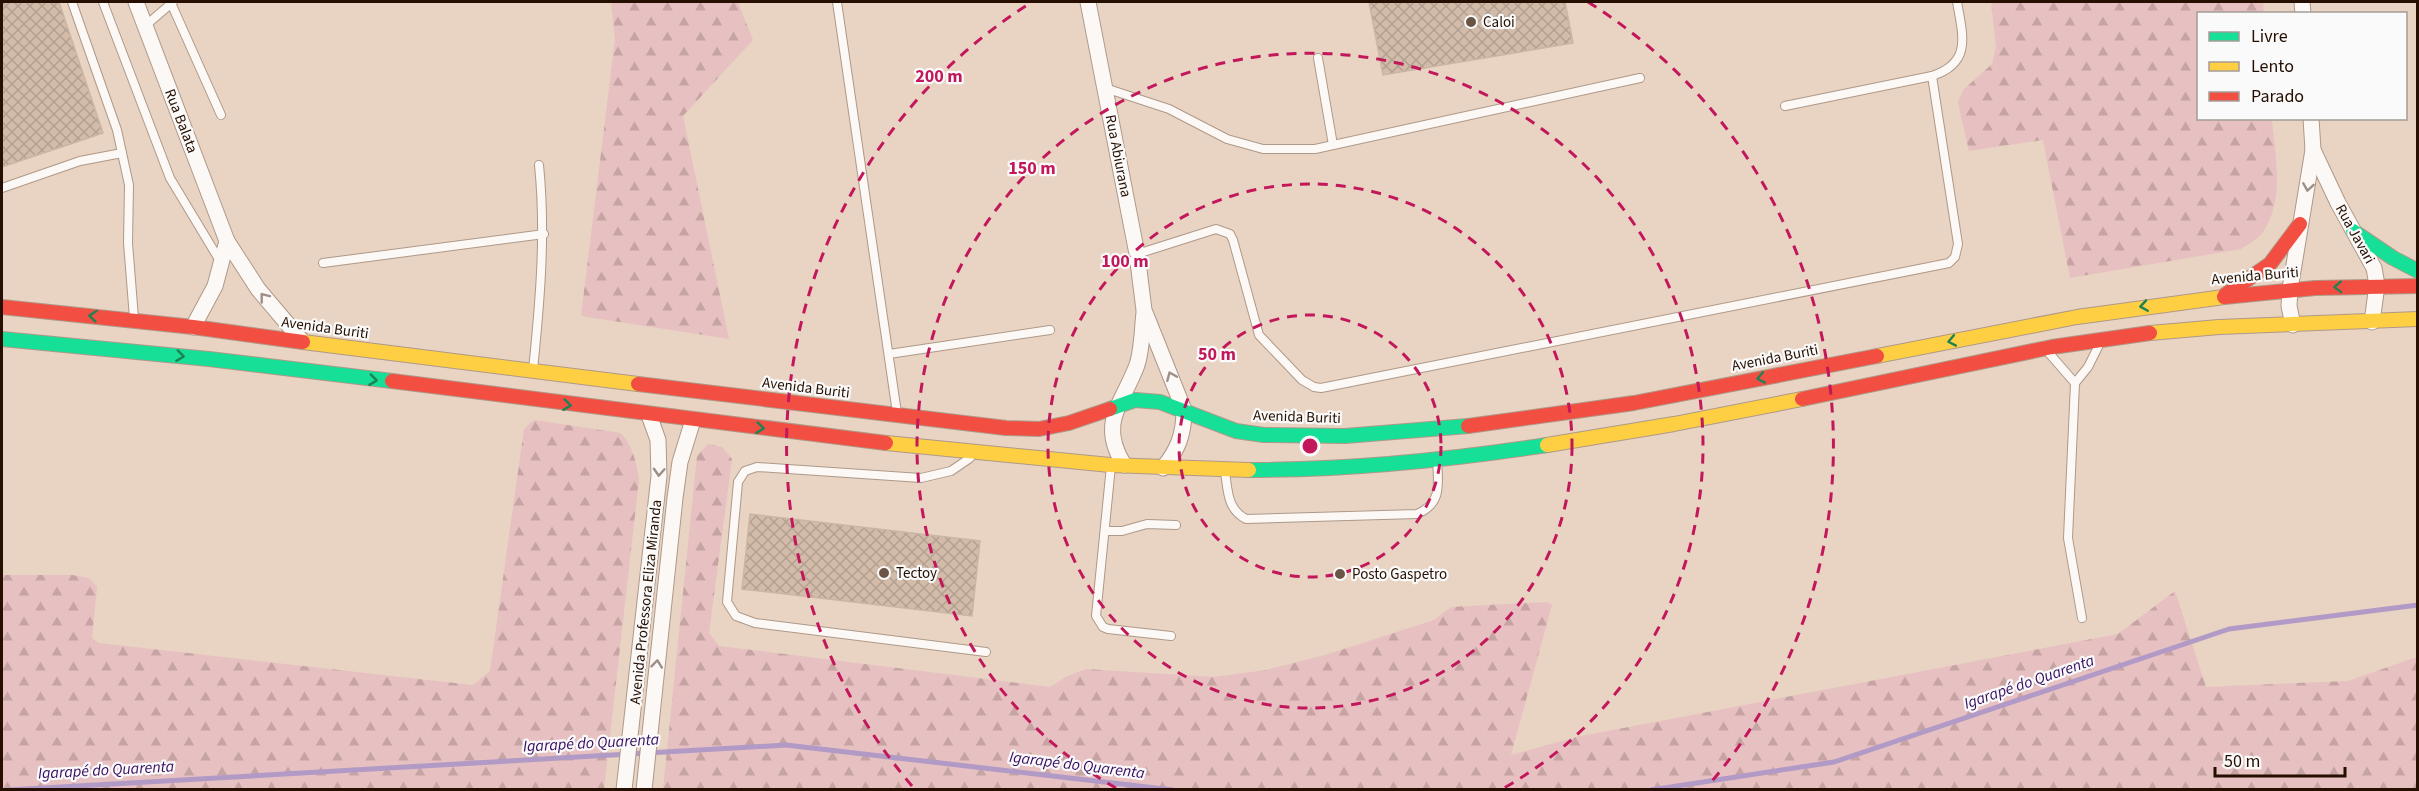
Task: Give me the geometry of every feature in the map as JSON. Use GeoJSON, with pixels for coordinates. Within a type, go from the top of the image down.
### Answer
{"type":"FeatureCollection","features":[{"type":"Feature","properties":{"kind":"main road"},"geometry":{"type":"LineString","coordinates":[[2224,296],[2270,264],[2300,224]]}},
{"type":"Feature","properties":{"kind":"main road"},"geometry":{"type":"LineString","coordinates":[[2353,231],[2393,258],[2418,271]]}},
{"type":"Feature","properties":{"kind":"main road","name":"Avenida Buriti"},"geometry":{"type":"LineString","coordinates":[[2,307],[193,327],[393,355],[1006,428],[1039,429],[1069,423],[1135,400],[1160,402],[1236,430],[1264,435],[1345,436],[1466,426],[1634,403],[2077,317],[2224,296],[2290,289],[2377,285],[2418,286]]}},
{"type":"Feature","properties":{"kind":"main road"},"geometry":{"type":"LineString","coordinates":[[2,339],[122,349],[279,367],[649,415],[977,453],[1117,465],[1225,470],[1355,466],[1569,442],[2102,339],[2201,328],[2418,319]]}},
{"type":"Feature","properties":{"kind":"street","name":"Rua Balata"},"geometry":{"type":"LineString","coordinates":[[136,2],[227,241],[258,290],[302,341]]}},
{"type":"Feature","properties":{"kind":"street","name":"Rua Abiurana"},"geometry":{"type":"LineString","coordinates":[[1088,2],[1137,254],[1144,310],[1138,362],[1118,405],[1111,435],[1117,465]]}},
{"type":"Feature","properties":{"kind":"street","name":"Rua Javari"},"geometry":{"type":"LineString","coordinates":[[2293,325],[2289,306],[2290,289],[2313,150],[2311,120]]}},
{"type":"Feature","properties":{"kind":"street","name":"Rua Javari"},"geometry":{"type":"LineString","coordinates":[[2313,150],[2374,268],[2377,285],[2372,322]]}},
{"type":"Feature","properties":{"kind":"street"},"geometry":{"type":"LineString","coordinates":[[193,327],[212,294],[227,241]]}},
{"type":"Feature","properties":{"kind":"street","name":"Rua Abiurana"},"geometry":{"type":"LineString","coordinates":[[1144,310],[1184,410],[1184,428],[1180,442],[1163,468]]}},
{"type":"Feature","properties":{"kind":"street","name":"Avenida Professora Eliza Miranda"},"geometry":{"type":"LineString","coordinates":[[624,789],[659,476],[658,440],[649,415]]}},
{"type":"Feature","properties":{"kind":"street"},"geometry":{"type":"LineString","coordinates":[[645,784],[675,498],[680,462],[693,420]]}},
{"type":"Feature","properties":{"kind":"lane"},"geometry":{"type":"LineString","coordinates":[[72,2],[117,130],[129,185],[128,243],[134,320]]}},
{"type":"Feature","properties":{"kind":"lane"},"geometry":{"type":"LineString","coordinates":[[103,2],[170,178],[222,265]]}},
{"type":"Feature","properties":{"kind":"lane"},"geometry":{"type":"LineString","coordinates":[[145,26],[172,2],[221,115]]}},
{"type":"Feature","properties":{"kind":"lane"},"geometry":{"type":"LineString","coordinates":[[837,2],[897,416]]}},
{"type":"Feature","properties":{"kind":"lane"},"geometry":{"type":"LineString","coordinates":[[1785,106],[1932,76],[1954,65],[1960,57],[1963,36],[1957,2]]}},
{"type":"Feature","properties":{"kind":"lane"},"geometry":{"type":"LineString","coordinates":[[1318,58],[1332,145]]}},
{"type":"Feature","properties":{"kind":"lane"},"geometry":{"type":"LineString","coordinates":[[1137,254],[1216,229],[1230,234],[1259,335],[1302,380],[1321,388],[1949,263],[1955,257],[1958,244],[1932,76]]}},
{"type":"Feature","properties":{"kind":"lane"},"geometry":{"type":"LineString","coordinates":[[1105,88],[1154,102],[1227,139],[1263,149],[1315,149],[1640,78]]}},
{"type":"Feature","properties":{"kind":"lane"},"geometry":{"type":"LineString","coordinates":[[2,188],[80,161],[122,153]]}},
{"type":"Feature","properties":{"kind":"lane"},"geometry":{"type":"LineString","coordinates":[[533,372],[543,272],[544,234],[539,165]]}},
{"type":"Feature","properties":{"kind":"lane"},"geometry":{"type":"LineString","coordinates":[[323,263],[544,234]]}},
{"type":"Feature","properties":{"kind":"lane"},"geometry":{"type":"LineString","coordinates":[[889,354],[1050,330]]}},
{"type":"Feature","properties":{"kind":"lane"},"geometry":{"type":"LineString","coordinates":[[2082,618],[2068,538],[2075,383],[2088,367],[2102,339]]}},
{"type":"Feature","properties":{"kind":"lane"},"geometry":{"type":"LineString","coordinates":[[2045,349],[2075,383]]}},
{"type":"Feature","properties":{"kind":"lane"},"geometry":{"type":"LineString","coordinates":[[977,453],[951,471],[921,478],[758,467],[746,471],[738,482],[728,602],[736,616],[755,623],[986,652]]}},
{"type":"Feature","properties":{"kind":"lane"},"geometry":{"type":"LineString","coordinates":[[1225,470],[1233,510],[1246,519],[1417,514],[1426,510],[1436,497],[1437,458]]}},
{"type":"Feature","properties":{"kind":"lane"},"geometry":{"type":"LineString","coordinates":[[1117,465],[1104,531],[1096,616],[1098,622],[1108,629],[1171,636]]}},
{"type":"Feature","properties":{"kind":"lane"},"geometry":{"type":"LineString","coordinates":[[1104,531],[1122,531],[1147,524],[1176,525]]}},
{"type":"Feature","properties":{"kind":"green space"},"geometry":{"type":"Polygon","coordinates":[[[611,2],[738,2],[753,40],[683,116],[729,339],[581,316],[615,39],[611,2]]]}},
{"type":"Feature","properties":{"kind":"green space"},"geometry":{"type":"Polygon","coordinates":[[[1991,2],[2263,2],[2264,12],[2197,12],[2197,120],[2272,120],[2277,177],[2276,192],[2270,219],[2261,235],[2241,249],[2070,278],[2043,140],[1969,151],[1958,103],[1963,90],[1992,64],[1996,47],[1991,2]]]}},
{"type":"Feature","properties":{"kind":"green space"},"geometry":{"type":"Polygon","coordinates":[[[534,420],[621,433],[631,449],[638,472],[604,789],[2,789],[2,575],[72,575],[89,578],[97,587],[92,638],[99,643],[473,685],[490,671],[524,429],[534,420]]]}},
{"type":"Feature","properties":{"kind":"green space"},"geometry":{"type":"Polygon","coordinates":[[[708,444],[722,447],[732,459],[709,633],[719,646],[1050,687],[1086,669],[1214,677],[1266,670],[1325,655],[1434,620],[1451,607],[1547,602],[1552,605],[1511,755],[1576,737],[2118,634],[2175,591],[2206,687],[2348,681],[2417,657],[2417,789],[663,789],[697,456],[708,444]]]}},
{"type":"Feature","properties":{"kind":"building"},"geometry":{"type":"Polygon","coordinates":[[[2,2],[59,2],[103,133],[2,167],[2,2]]]}},
{"type":"Feature","properties":{"kind":"building","name":"Caloi"},"geometry":{"type":"Polygon","coordinates":[[[1369,2],[1565,2],[1573,43],[1383,75],[1369,2]]]}},
{"type":"Feature","properties":{"kind":"building"},"geometry":{"type":"Polygon","coordinates":[[[750,514],[980,541],[972,616],[742,589],[750,514]]]}},
{"type":"Feature","properties":{"kind":"waterway","name":"Igarapé do Quarenta"},"geometry":{"type":"LineString","coordinates":[[1651,790],[1834,762],[2229,629],[2418,605]]}},
{"type":"Feature","properties":{"kind":"waterway","name":"Igarapé do Quarenta"},"geometry":{"type":"LineString","coordinates":[[8,790],[786,745],[1173,790]]}},
{"type":"Feature","properties":{"kind":"traffic: fast"},"geometry":{"type":"LineString","coordinates":[[2353,231],[2393,258],[2418,271]]}},
{"type":"Feature","properties":{"kind":"traffic: fast"},"geometry":{"type":"LineString","coordinates":[[2,339],[209,359],[392,381]]}},
{"type":"Feature","properties":{"kind":"traffic: fast"},"geometry":{"type":"LineString","coordinates":[[1110,409],[1135,400],[1160,402],[1236,431],[1264,435],[1345,436],[1468,426]]}},
{"type":"Feature","properties":{"kind":"traffic: fast"},"geometry":{"type":"LineString","coordinates":[[1249,470],[1399,463],[1547,445]]}},
{"type":"Feature","properties":{"kind":"traffic: slow"},"geometry":{"type":"LineString","coordinates":[[1877,356],[2077,317],[2224,297]]}},
{"type":"Feature","properties":{"kind":"traffic: slow"},"geometry":{"type":"LineString","coordinates":[[2150,333],[2219,327],[2418,319]]}},
{"type":"Feature","properties":{"kind":"traffic: slow"},"geometry":{"type":"LineString","coordinates":[[303,342],[638,384]]}},
{"type":"Feature","properties":{"kind":"traffic: slow"},"geometry":{"type":"LineString","coordinates":[[1547,445],[1674,424],[1802,399]]}},
{"type":"Feature","properties":{"kind":"traffic: slow"},"geometry":{"type":"LineString","coordinates":[[886,443],[1110,465],[1249,470]]}},
{"type":"Feature","properties":{"kind":"traffic: jam"},"geometry":{"type":"LineString","coordinates":[[2225,295],[2270,264],[2300,224]]}},
{"type":"Feature","properties":{"kind":"traffic: jam"},"geometry":{"type":"LineString","coordinates":[[2224,297],[2315,288],[2418,286]]}},
{"type":"Feature","properties":{"kind":"traffic: jam"},"geometry":{"type":"LineString","coordinates":[[2,307],[193,327],[303,342]]}},
{"type":"Feature","properties":{"kind":"traffic: jam"},"geometry":{"type":"LineString","coordinates":[[1802,399],[2052,347],[2150,333]]}},
{"type":"Feature","properties":{"kind":"traffic: jam"},"geometry":{"type":"LineString","coordinates":[[1468,426],[1634,403],[1877,356]]}},
{"type":"Feature","properties":{"kind":"traffic: jam"},"geometry":{"type":"LineString","coordinates":[[392,381],[886,443]]}},
{"type":"Feature","properties":{"kind":"traffic: jam"},"geometry":{"type":"LineString","coordinates":[[638,384],[1006,428],[1039,429],[1069,423],[1110,409]]}},
{"type":"Feature","properties":{"kind":"place","name":"Caloi"},"geometry":{"type":"Point","coordinates":[1471,22]}},
{"type":"Feature","properties":{"kind":"place","name":"Tectoy"},"geometry":{"type":"Point","coordinates":[884,573]}},
{"type":"Feature","properties":{"kind":"place","name":"Posto Gaspetro"},"geometry":{"type":"Point","coordinates":[1340,574]}}]}
